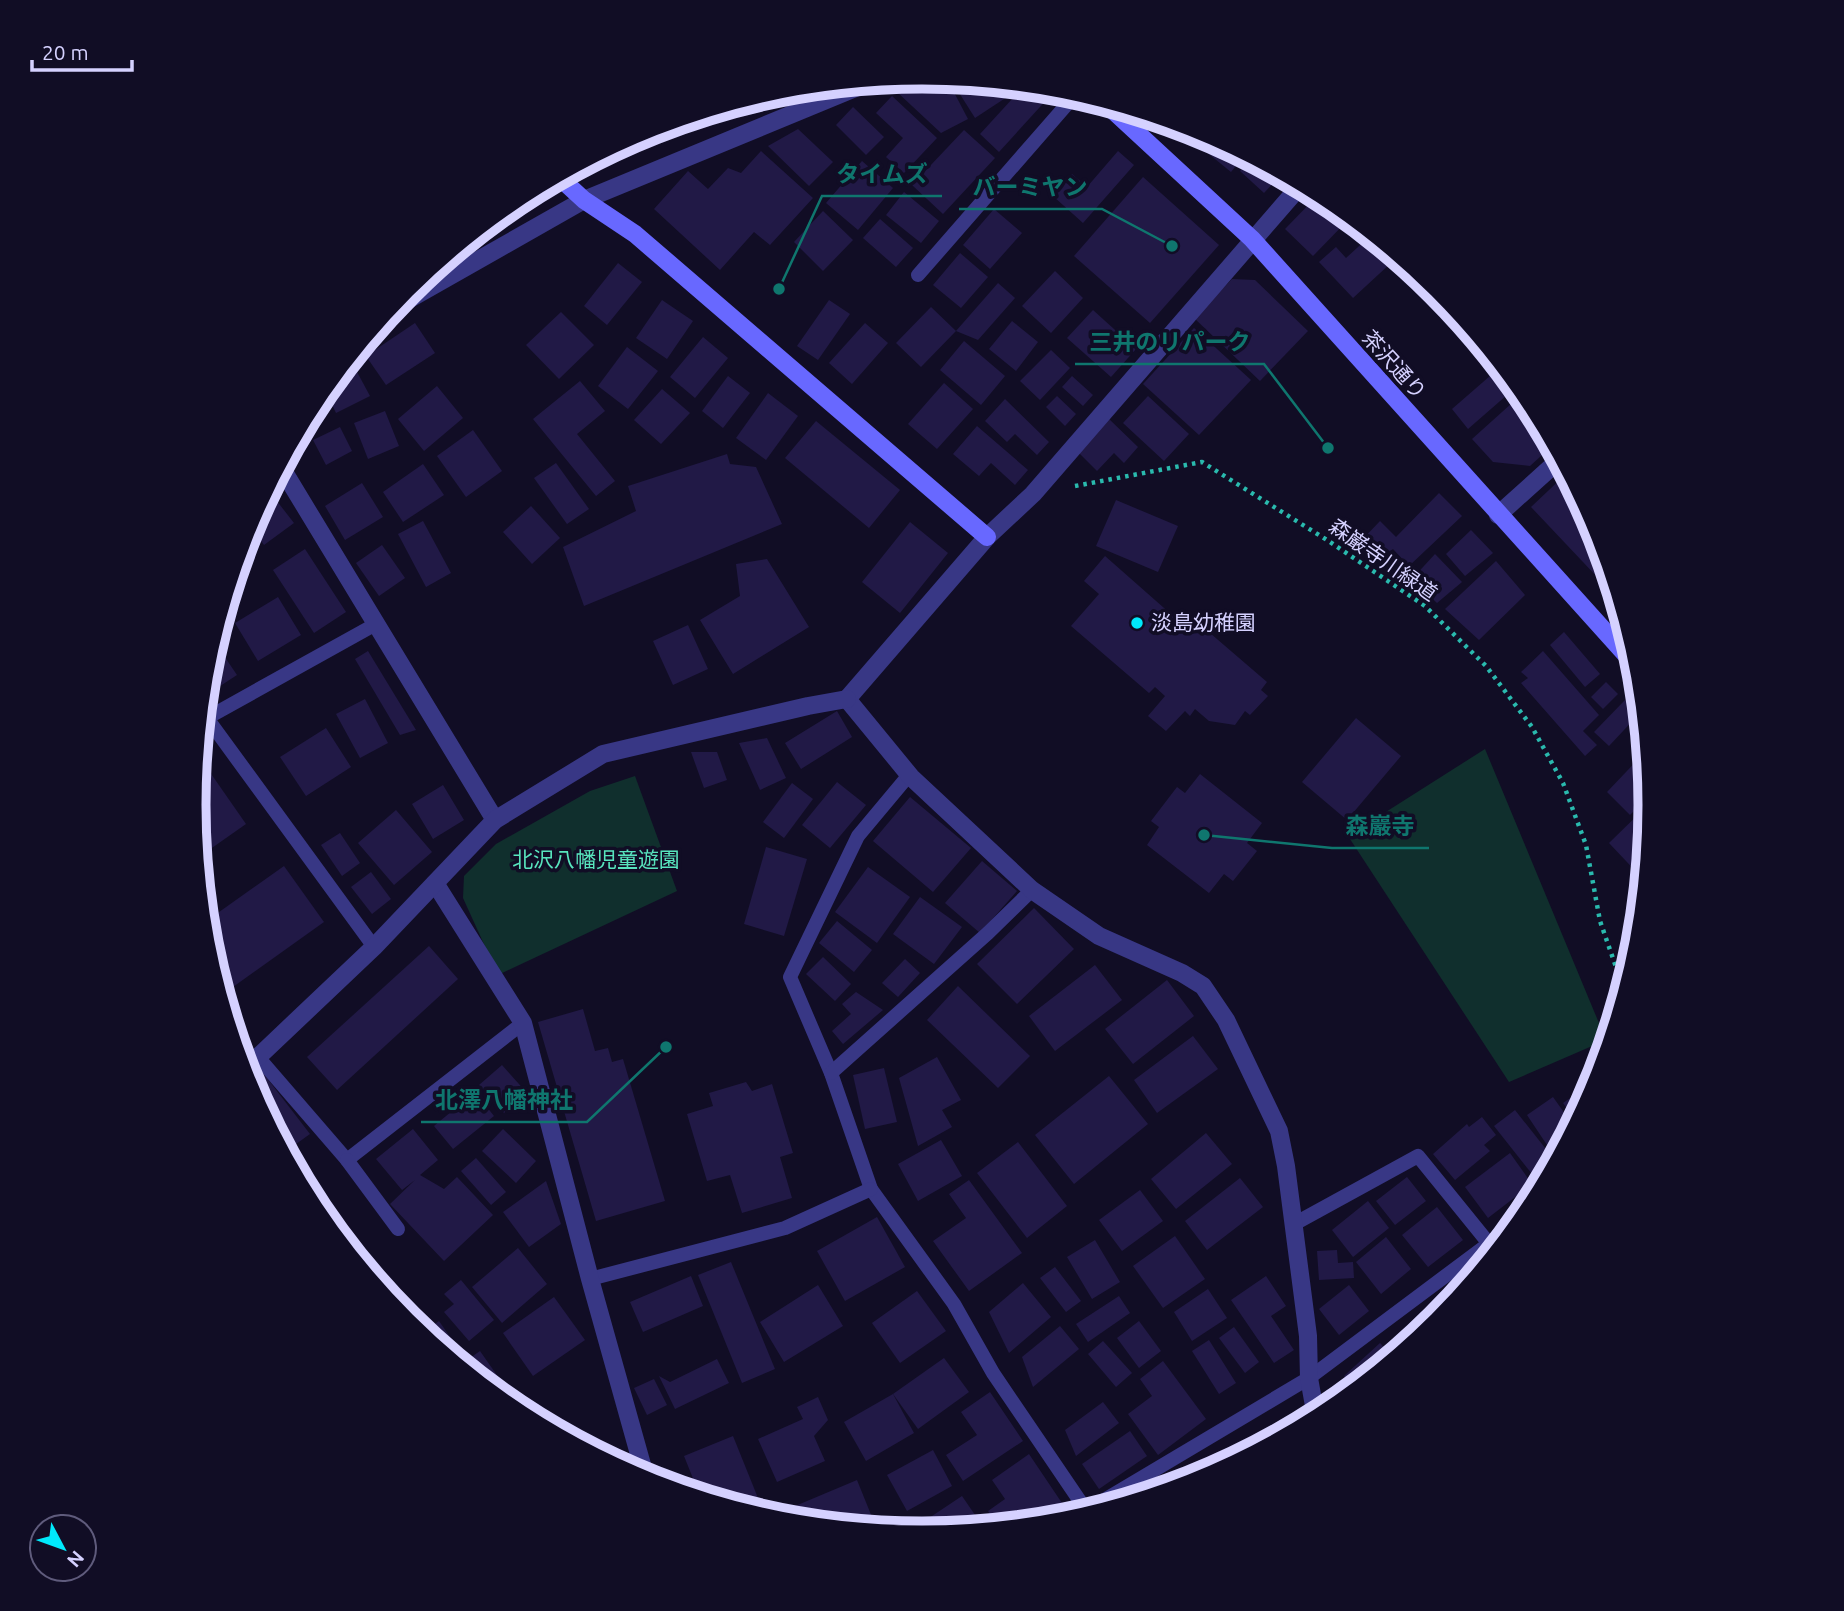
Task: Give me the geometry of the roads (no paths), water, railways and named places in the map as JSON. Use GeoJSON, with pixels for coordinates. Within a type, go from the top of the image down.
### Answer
{"type":"FeatureCollection","features":[{"type":"Feature","properties":{"kind":"street"},"geometry":{"type":"LineString","coordinates":[[426,290],[584,200],[841,94]]}},
{"type":"Feature","properties":{"kind":"street","name":"茶沢通り"},"geometry":{"type":"LineString","coordinates":[[1121,118],[1252,239],[1620,649]]}},
{"type":"Feature","properties":{"kind":"street"},"geometry":{"type":"LineString","coordinates":[[566,184],[584,200],[635,234],[987,537]]}},
{"type":"Feature","properties":{"kind":"street"},"geometry":{"type":"LineString","coordinates":[[253,1060],[374,947],[495,820],[603,754],[847,699],[987,537],[1033,494],[1293,193]]}},
{"type":"Feature","properties":{"kind":"street"},"geometry":{"type":"LineString","coordinates":[[1498,515],[1552,466]]}},
{"type":"Feature","properties":{"kind":"street"},"geometry":{"type":"LineString","coordinates":[[287,476],[495,820]]}},
{"type":"Feature","properties":{"kind":"street"},"geometry":{"type":"LineString","coordinates":[[847,699],[909,775],[1032,890],[1099,936],[1182,973],[1203,986],[1226,1020],[1279,1131],[1308,1336],[1309,1378],[1314,1405]]}},
{"type":"Feature","properties":{"kind":"street"},"geometry":{"type":"LineString","coordinates":[[435,883],[523,1023],[642,1464]]}},
{"type":"Feature","properties":{"kind":"lane"},"geometry":{"type":"LineString","coordinates":[[918,275],[1067,104]]}},
{"type":"Feature","properties":{"kind":"lane"},"geometry":{"type":"LineString","coordinates":[[212,715],[376,624]]}},
{"type":"Feature","properties":{"kind":"lane"},"geometry":{"type":"LineString","coordinates":[[211,723],[374,947]]}},
{"type":"Feature","properties":{"kind":"lane"},"geometry":{"type":"LineString","coordinates":[[909,775],[859,836],[790,977],[831,1073],[871,1189],[954,1304],[993,1373],[1078,1504]]}},
{"type":"Feature","properties":{"kind":"lane"},"geometry":{"type":"LineString","coordinates":[[831,1073],[988,933],[1032,890]]}},
{"type":"Feature","properties":{"kind":"lane"},"geometry":{"type":"LineString","coordinates":[[347,1160],[523,1023]]}},
{"type":"Feature","properties":{"kind":"lane"},"geometry":{"type":"LineString","coordinates":[[255,1066],[347,1160],[398,1229]]}},
{"type":"Feature","properties":{"kind":"lane"},"geometry":{"type":"LineString","coordinates":[[1293,1224],[1418,1157],[1488,1244]]}},
{"type":"Feature","properties":{"kind":"lane"},"geometry":{"type":"LineString","coordinates":[[590,1279],[785,1228],[871,1189]]}},
{"type":"Feature","properties":{"kind":"lane"},"geometry":{"type":"LineString","coordinates":[[1114,1495],[1309,1378],[1479,1256]]}},
{"type":"Feature","properties":{"kind":"place","name":"バーミヤン"},"geometry":{"type":"Point","coordinates":[1172,246]}},
{"type":"Feature","properties":{"kind":"place","name":"タイムズ"},"geometry":{"type":"Point","coordinates":[779,289]}},
{"type":"Feature","properties":{"kind":"place","name":"三井のリパーク"},"geometry":{"type":"Point","coordinates":[1328,448]}},
{"type":"Feature","properties":{"kind":"place","name":"淡島幼稚園"},"geometry":{"type":"Point","coordinates":[1137,623]}},
{"type":"Feature","properties":{"kind":"place","name":"森巖寺"},"geometry":{"type":"Point","coordinates":[1204,835]}},
{"type":"Feature","properties":{"kind":"place","name":"北澤八幡神社"},"geometry":{"type":"Point","coordinates":[666,1047]}},
{"type":"Feature","properties":{"kind":"park label","name":"北沢八幡児童遊園"},"geometry":{"type":"Point","coordinates":[596,860]}}]}
